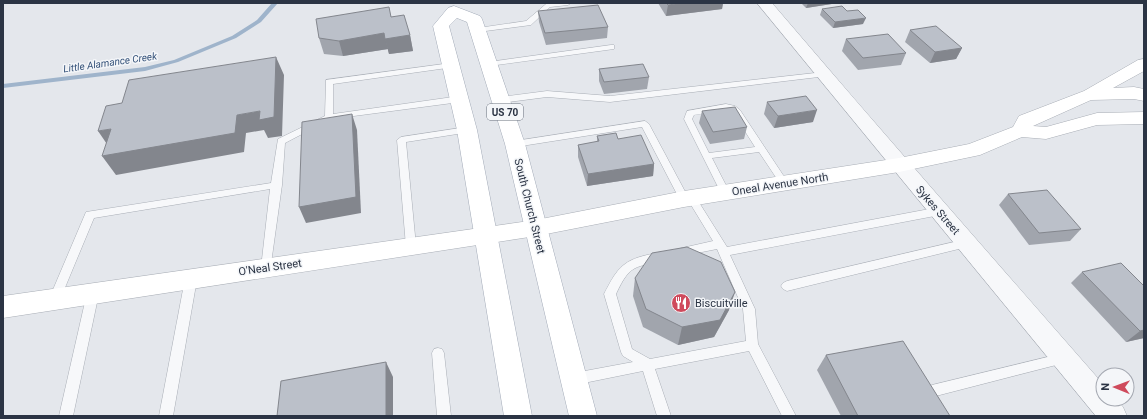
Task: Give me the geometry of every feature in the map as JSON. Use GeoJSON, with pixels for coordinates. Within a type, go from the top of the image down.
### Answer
{"type":"FeatureCollection","features":[{"type":"Feature","properties":{"kind":"main road","name":"South Church Street"},"geometry":{"type":"LineString","coordinates":[[518,416],[467,130],[441,26],[453,7],[474,19],[515,144],[583,416]]}},
{"type":"Feature","properties":{"kind":"main road"},"geometry":{"type":"LineString","coordinates":[[1088,95],[1144,64]]}},
{"type":"Feature","properties":{"kind":"main road","name":"Oneal Avenue North"},"geometry":{"type":"LineString","coordinates":[[1020,131],[1026,120],[1088,95],[1134,93],[1144,95]]}},
{"type":"Feature","properties":{"kind":"main road","name":"Oneal Avenue North"},"geometry":{"type":"LineString","coordinates":[[536,228],[688,199],[899,165],[973,150],[1020,131],[1046,133],[1097,119],[1144,118]]}},
{"type":"Feature","properties":{"kind":"main road","name":"O'Neal Street"},"geometry":{"type":"LineString","coordinates":[[3,307],[536,228]]}},
{"type":"Feature","properties":{"kind":"street","name":"Sykes Street"},"geometry":{"type":"LineString","coordinates":[[764,3],[899,165],[940,211],[1113,416]]}},
{"type":"Feature","properties":{"kind":"lane"},"geometry":{"type":"LineString","coordinates":[[478,30],[528,23],[548,6],[568,3]]}},
{"type":"Feature","properties":{"kind":"lane"},"geometry":{"type":"LineString","coordinates":[[489,64],[611,47]]}},
{"type":"Feature","properties":{"kind":"lane"},"geometry":{"type":"LineString","coordinates":[[329,117],[329,82],[451,65]]}},
{"type":"Feature","properties":{"kind":"lane"},"geometry":{"type":"LineString","coordinates":[[501,100],[547,94],[610,99],[824,74]]}},
{"type":"Feature","properties":{"kind":"lane"},"geometry":{"type":"LineString","coordinates":[[266,268],[281,141],[329,117],[460,100]]}},
{"type":"Feature","properties":{"kind":"lane"},"geometry":{"type":"LineString","coordinates":[[725,193],[688,119],[690,113],[732,108],[737,112],[784,183]]}},
{"type":"Feature","properties":{"kind":"lane"},"geometry":{"type":"LineString","coordinates":[[515,144],[645,124],[688,199],[722,248],[749,309],[752,345],[789,416]]}},
{"type":"Feature","properties":{"kind":"lane"},"geometry":{"type":"LineString","coordinates":[[411,246],[400,140],[467,130]]}},
{"type":"Feature","properties":{"kind":"lane"},"geometry":{"type":"LineString","coordinates":[[707,156],[762,149]]}},
{"type":"Feature","properties":{"kind":"lane"},"geometry":{"type":"LineString","coordinates":[[54,299],[90,215],[277,185]]}},
{"type":"Feature","properties":{"kind":"lane"},"geometry":{"type":"LineString","coordinates":[[664,416],[646,364],[627,352],[610,294],[620,272],[632,262],[940,211]]}},
{"type":"Feature","properties":{"kind":"lane"},"geometry":{"type":"LineString","coordinates":[[787,286],[967,243]]}},
{"type":"Feature","properties":{"kind":"lane"},"geometry":{"type":"LineString","coordinates":[[166,416],[191,279]]}},
{"type":"Feature","properties":{"kind":"lane"},"geometry":{"type":"LineString","coordinates":[[66,416],[93,293]]}},
{"type":"Feature","properties":{"kind":"lane"},"geometry":{"type":"LineString","coordinates":[[574,379],[646,364],[752,345]]}},
{"type":"Feature","properties":{"kind":"lane"},"geometry":{"type":"LineString","coordinates":[[438,353],[444,416]]}},
{"type":"Feature","properties":{"kind":"lane"},"geometry":{"type":"LineString","coordinates":[[932,391],[1064,358]]}},
{"type":"Feature","properties":{"kind":"building"},"geometry":{"type":"Polygon","coordinates":[[[666,3],[683,3],[668,5],[666,3]]]}},
{"type":"Feature","properties":{"kind":"building"},"geometry":{"type":"Polygon","coordinates":[[[598,5],[608,27],[545,33],[538,11],[598,5]]]}},
{"type":"Feature","properties":{"kind":"building"},"geometry":{"type":"Polygon","coordinates":[[[842,6],[847,11],[858,10],[866,18],[835,22],[822,9],[842,6]]]}},
{"type":"Feature","properties":{"kind":"building"},"geometry":{"type":"Polygon","coordinates":[[[389,7],[391,17],[404,15],[410,35],[385,39],[384,33],[339,41],[319,38],[316,19],[389,7]]]}},
{"type":"Feature","properties":{"kind":"building"},"geometry":{"type":"Polygon","coordinates":[[[936,26],[962,48],[935,52],[910,30],[936,26]]]}},
{"type":"Feature","properties":{"kind":"building"},"geometry":{"type":"Polygon","coordinates":[[[888,34],[906,53],[863,58],[846,39],[888,34]]]}},
{"type":"Feature","properties":{"kind":"building"},"geometry":{"type":"Polygon","coordinates":[[[276,57],[274,117],[259,120],[260,111],[237,115],[235,133],[102,156],[111,129],[98,131],[106,106],[122,103],[129,80],[276,57]]]}},
{"type":"Feature","properties":{"kind":"building"},"geometry":{"type":"Polygon","coordinates":[[[643,64],[649,77],[604,82],[599,69],[643,64]]]}},
{"type":"Feature","properties":{"kind":"building"},"geometry":{"type":"Polygon","coordinates":[[[806,96],[817,110],[778,116],[767,102],[806,96]]]}},
{"type":"Feature","properties":{"kind":"building"},"geometry":{"type":"Polygon","coordinates":[[[735,107],[747,127],[713,132],[702,111],[735,107]]]}},
{"type":"Feature","properties":{"kind":"building"},"geometry":{"type":"Polygon","coordinates":[[[352,114],[356,197],[299,207],[302,122],[352,114]]]}},
{"type":"Feature","properties":{"kind":"building"},"geometry":{"type":"Polygon","coordinates":[[[616,133],[618,139],[641,135],[654,164],[588,174],[578,145],[599,141],[597,136],[616,133]]]}},
{"type":"Feature","properties":{"kind":"building"},"geometry":{"type":"Polygon","coordinates":[[[1047,190],[1081,229],[1039,233],[1008,194],[1047,190]]]}},
{"type":"Feature","properties":{"kind":"building","name":"Biscuitville"},"geometry":{"type":"Polygon","coordinates":[[[687,247],[721,262],[735,292],[720,320],[682,327],[646,309],[635,278],[652,253],[687,247]]]}},
{"type":"Feature","properties":{"kind":"building"},"geometry":{"type":"Polygon","coordinates":[[[1121,263],[1144,286],[1144,330],[1140,331],[1082,272],[1121,263]]]}},
{"type":"Feature","properties":{"kind":"building"},"geometry":{"type":"Polygon","coordinates":[[[903,341],[950,416],[858,416],[826,355],[903,341]]]}},
{"type":"Feature","properties":{"kind":"building"},"geometry":{"type":"Polygon","coordinates":[[[386,362],[386,416],[277,416],[281,381],[386,362]]]}},
{"type":"Feature","properties":{"kind":"waterway","name":"Little Alamance Creek"},"geometry":{"type":"LineString","coordinates":[[3,86],[145,69],[176,61],[234,37],[259,21],[275,3]]}},
{"type":"Feature","properties":{"kind":"place","name":"Biscuitville"},"geometry":{"type":"Point","coordinates":[681,303]}}]}
